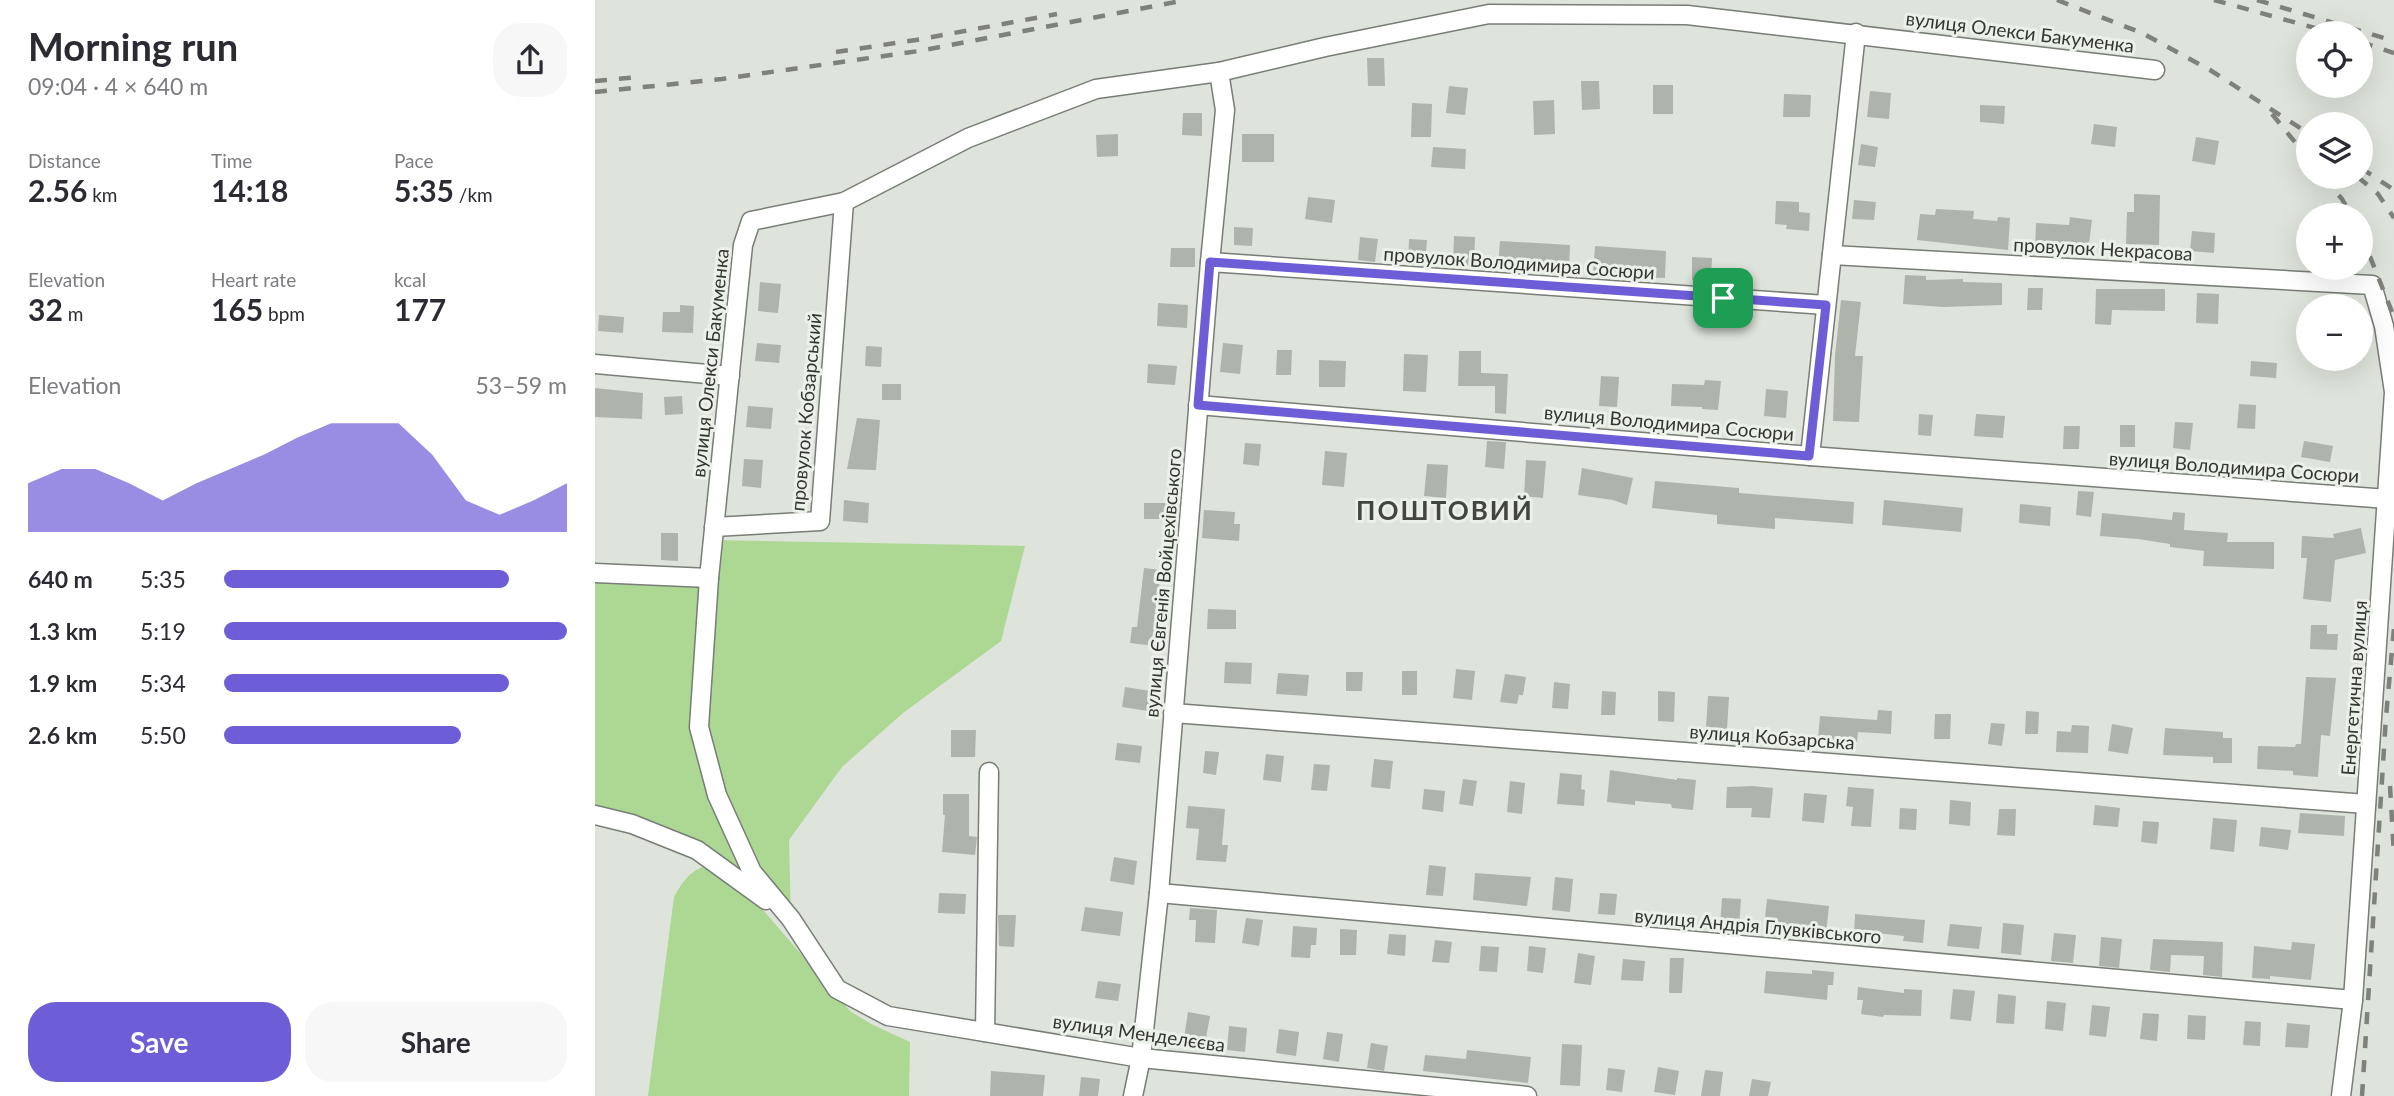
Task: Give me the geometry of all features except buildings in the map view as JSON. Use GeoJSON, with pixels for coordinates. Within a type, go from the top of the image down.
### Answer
{"type":"FeatureCollection","features":[{"type":"Feature","properties":{"kind":"street","name":"вулиця Олекси Бакуменка"},"geometry":{"type":"LineString","coordinates":[[791,919],[752,872],[717,795],[699,727],[714,527],[743,245],[751,221],[844,202],[968,138],[1096,89],[1219,72],[1325,47],[1489,14],[1687,15],[2155,70]]}},
{"type":"Feature","properties":{"kind":"street"},"geometry":{"type":"LineString","coordinates":[[1809,456],[1856,33]]}},
{"type":"Feature","properties":{"kind":"street","name":"вулиця Євгенія Войцехівського"},"geometry":{"type":"LineString","coordinates":[[1133,1096],[1142,1058],[1159,893],[1210,262],[1226,110],[1219,72]]}},
{"type":"Feature","properties":{"kind":"street","name":"провулок Кобзарський"},"geometry":{"type":"LineString","coordinates":[[714,527],[820,521],[844,202]]}},
{"type":"Feature","properties":{"kind":"street","name":"провулок Некрасова"},"geometry":{"type":"LineString","coordinates":[[1832,255],[2372,285]]}},
{"type":"Feature","properties":{"kind":"street","name":"провулок Володимира Сосюри"},"geometry":{"type":"LineString","coordinates":[[1210,262],[1826,305]]}},
{"type":"Feature","properties":{"kind":"street","name":"Енергетична вулиця"},"geometry":{"type":"LineString","coordinates":[[2341,1096],[2353,1000],[2394,392],[2384,326],[2372,285]]}},
{"type":"Feature","properties":{"kind":"street"},"geometry":{"type":"LineString","coordinates":[[595,364],[730,376]]}},
{"type":"Feature","properties":{"kind":"street","name":"вулиця Володимира Сосюри"},"geometry":{"type":"LineString","coordinates":[[1198,405],[1809,456],[2388,499]]}},
{"type":"Feature","properties":{"kind":"street"},"geometry":{"type":"LineString","coordinates":[[595,573],[709,578]]}},
{"type":"Feature","properties":{"kind":"street","name":"вулиця Кобзарська"},"geometry":{"type":"LineString","coordinates":[[1173,713],[2367,804]]}},
{"type":"Feature","properties":{"kind":"street"},"geometry":{"type":"LineString","coordinates":[[985,1032],[989,772]]}},
{"type":"Feature","properties":{"kind":"street"},"geometry":{"type":"LineString","coordinates":[[595,815],[632,824],[697,849],[791,919]]}},
{"type":"Feature","properties":{"kind":"street","name":"вулиця Андрія Глувківського"},"geometry":{"type":"LineString","coordinates":[[1159,893],[2353,1000]]}},
{"type":"Feature","properties":{"kind":"street","name":"вулиця Менделєєва"},"geometry":{"type":"LineString","coordinates":[[791,919],[837,989],[888,1016],[1142,1058],[1527,1096]]}},
{"type":"Feature","properties":{"kind":"green space"},"geometry":{"type":"Polygon","coordinates":[[[713,540],[1025,546],[1001,641],[903,713],[842,767],[789,840],[791,919],[697,850],[595,815],[595,573],[708,578],[713,540]]]}},
{"type":"Feature","properties":{"kind":"green space"},"geometry":{"type":"Polygon","coordinates":[[[708,866],[763,910],[850,1011],[910,1042],[909,1096],[648,1096],[674,897],[691,873],[708,866]]]}},
{"type":"Feature","properties":{"kind":"railway"},"geometry":{"type":"LineString","coordinates":[[595,92],[722,79],[919,51],[1186,0]]}},
{"type":"Feature","properties":{"kind":"railway"},"geometry":{"type":"LineString","coordinates":[[2057,0],[2142,33],[2210,70],[2296,125]]}},
{"type":"Feature","properties":{"kind":"railway"},"geometry":{"type":"LineString","coordinates":[[2214,0],[2296,23]]}},
{"type":"Feature","properties":{"kind":"railway"},"geometry":{"type":"LineString","coordinates":[[2257,0],[2394,41]]}},
{"type":"Feature","properties":{"kind":"railway"},"geometry":{"type":"LineString","coordinates":[[836,52],[1057,14]]}},
{"type":"Feature","properties":{"kind":"railway"},"geometry":{"type":"LineString","coordinates":[[2373,46],[2394,53]]}},
{"type":"Feature","properties":{"kind":"railway"},"geometry":{"type":"LineString","coordinates":[[595,81],[638,77]]}},
{"type":"Feature","properties":{"kind":"railway"},"geometry":{"type":"LineString","coordinates":[[2272,114],[2296,143]]}},
{"type":"Feature","properties":{"kind":"railway"},"geometry":{"type":"LineString","coordinates":[[2373,176],[2394,190]]}},
{"type":"Feature","properties":{"kind":"railway"},"geometry":{"type":"LineString","coordinates":[[2333,189],[2344,203]]}},
{"type":"Feature","properties":{"kind":"railway"},"geometry":{"type":"LineString","coordinates":[[2372,189],[2394,218]]}},
{"type":"Feature","properties":{"kind":"railway"},"geometry":{"type":"LineString","coordinates":[[2373,264],[2394,317]]}},
{"type":"Feature","properties":{"kind":"railway"},"geometry":{"type":"LineString","coordinates":[[2362,1096],[2394,628]]}},
{"type":"Feature","properties":{"kind":"railway"},"geometry":{"type":"LineString","coordinates":[[2390,786],[2394,855]]}},
{"type":"Feature","properties":{"kind":"district","name":"ПОШТОВИЙ"},"geometry":{"type":"Point","coordinates":[1445,511]}},
{"type":"Feature","properties":{"kind":"route"},"geometry":{"type":"LineString","coordinates":[[1210,262],[1723,298],[1826,305],[1809,456],[1198,405],[1210,262]]}}]}
